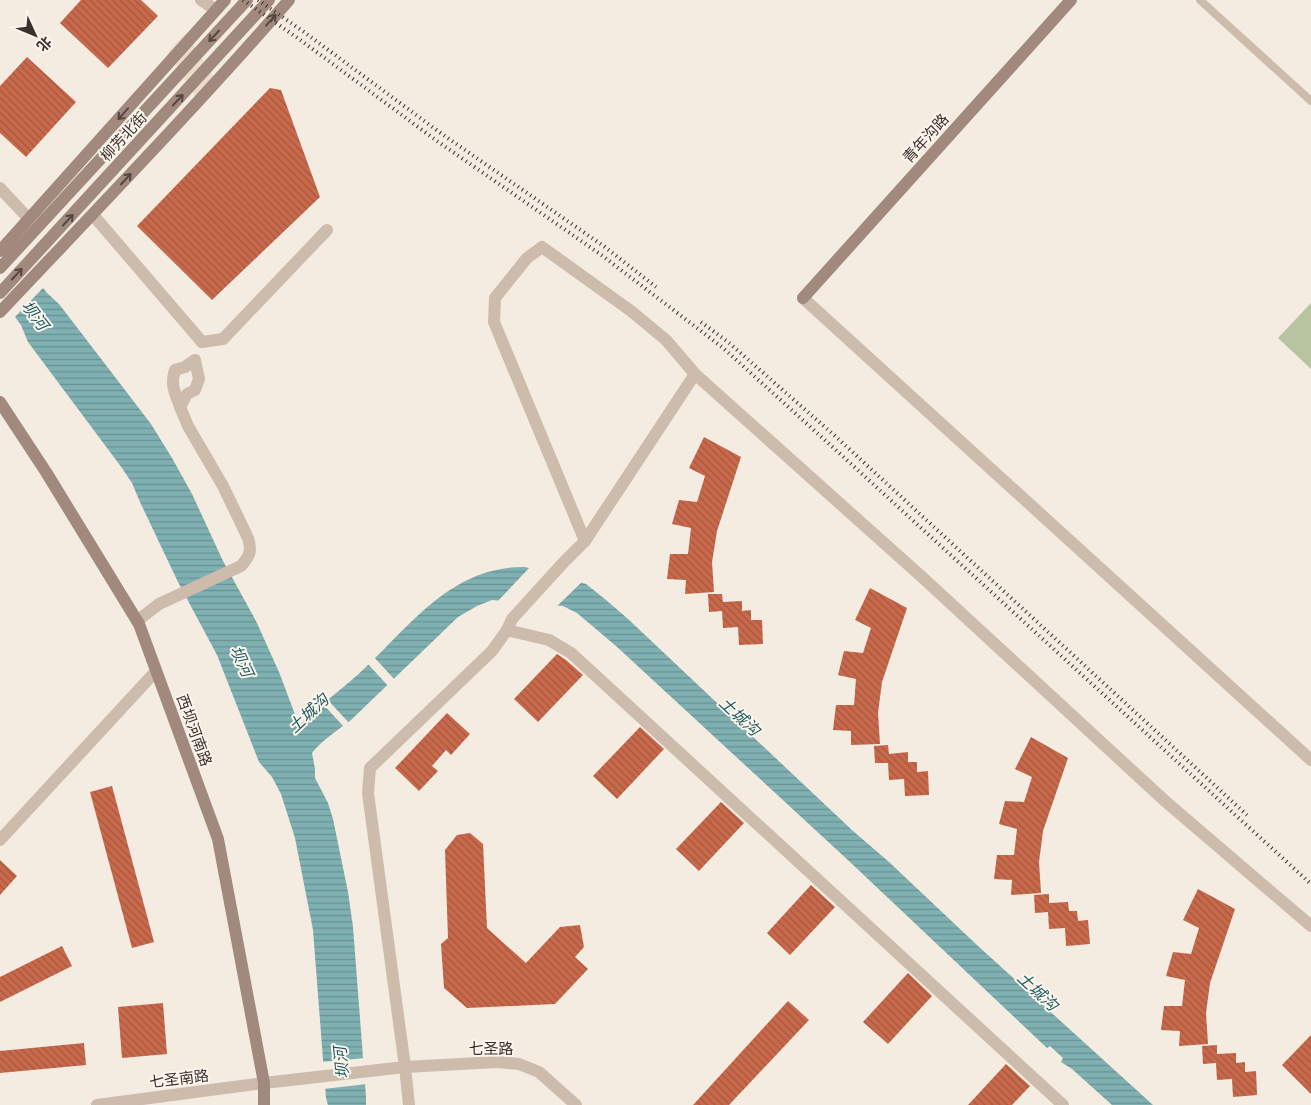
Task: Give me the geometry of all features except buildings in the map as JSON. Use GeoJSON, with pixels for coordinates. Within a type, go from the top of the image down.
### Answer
{"type":"FeatureCollection","features":[{"type":"Feature","properties":{"kind":"street"},"geometry":{"type":"LineString","coordinates":[[202,0],[216,10]]}},
{"type":"Feature","properties":{"kind":"street"},"geometry":{"type":"LineString","coordinates":[[0,251],[20,238],[28,218],[225,0]]}},
{"type":"Feature","properties":{"kind":"street","name":"柳芳北街"},"geometry":{"type":"LineString","coordinates":[[0,268],[20,238],[247,0]]}},
{"type":"Feature","properties":{"kind":"street","name":"柳芳北街"},"geometry":{"type":"LineString","coordinates":[[0,293],[269,0]]}},
{"type":"Feature","properties":{"kind":"street"},"geometry":{"type":"LineString","coordinates":[[0,312],[93,215],[289,0]]}},
{"type":"Feature","properties":{"kind":"street","name":"青年沟路"},"geometry":{"type":"LineString","coordinates":[[1071,0],[803,298],[1311,760]]}},
{"type":"Feature","properties":{"kind":"street"},"geometry":{"type":"LineString","coordinates":[[0,188],[28,218]]}},
{"type":"Feature","properties":{"kind":"street"},"geometry":{"type":"LineString","coordinates":[[93,215],[202,342]]}},
{"type":"Feature","properties":{"kind":"street"},"geometry":{"type":"LineString","coordinates":[[202,342],[222,339],[327,230]]}},
{"type":"Feature","properties":{"kind":"street"},"geometry":{"type":"LineString","coordinates":[[585,541],[494,322],[495,298],[527,258],[542,247],[631,311],[666,340],[695,374],[922,577],[1165,801],[1311,926]]}},
{"type":"Feature","properties":{"kind":"street"},"geometry":{"type":"LineString","coordinates":[[180,407],[187,394],[195,390],[199,379],[195,360],[202,342]]}},
{"type":"Feature","properties":{"kind":"street"},"geometry":{"type":"LineString","coordinates":[[138,621],[159,604],[241,566],[249,557],[250,546],[248,538],[223,486],[188,426],[174,389],[172,379],[175,370],[185,367],[195,360]]}},
{"type":"Feature","properties":{"kind":"street"},"geometry":{"type":"LineString","coordinates":[[409,1105],[399,1068],[368,793],[370,768],[492,651],[510,624],[563,563],[585,541],[695,374]]}},
{"type":"Feature","properties":{"kind":"street","name":"西坝河南路"},"geometry":{"type":"LineString","coordinates":[[0,402],[46,472],[138,621],[218,839],[264,1084],[264,1105]]}},
{"type":"Feature","properties":{"kind":"street"},"geometry":{"type":"LineString","coordinates":[[510,624],[550,640],[571,653],[1063,1105]]}},
{"type":"Feature","properties":{"kind":"street"},"geometry":{"type":"LineString","coordinates":[[0,840],[156,672]]}},
{"type":"Feature","properties":{"kind":"street","name":"七圣路"},"geometry":{"type":"LineString","coordinates":[[290,1081],[399,1068],[498,1062],[519,1064],[539,1072],[576,1105]]}},
{"type":"Feature","properties":{"kind":"street","name":"七圣南路"},"geometry":{"type":"LineString","coordinates":[[98,1105],[290,1081]]}},
{"type":"Feature","properties":{"kind":"lane"},"geometry":{"type":"LineString","coordinates":[[1200,0],[1311,101]]}},
{"type":"Feature","properties":{"kind":"green space"},"geometry":{"type":"Polygon","coordinates":[[[1311,303],[1311,369],[1278,338],[1311,303]]]}},
{"type":"Feature","properties":{"kind":"shaded area"},"geometry":{"type":"Polygon","coordinates":[[[186,33],[219,86],[201,105],[168,52],[186,33]]]}},
{"type":"Feature","properties":{"kind":"water","name":"坝河"},"geometry":{"type":"Polygon","coordinates":[[[0,232],[47,293],[59,304],[151,424],[172,458],[192,494],[223,561],[256,621],[279,672],[299,725],[359,674],[419,614],[456,586],[477,576],[500,569],[525,567],[586,584],[628,619],[853,831],[1153,1105],[1112,1105],[1072,1069],[1061,1062],[1063,1058],[1050,1046],[1047,1048],[850,862],[616,646],[577,613],[563,606],[492,600],[458,617],[351,720],[325,739],[312,753],[315,778],[328,803],[333,819],[348,892],[353,927],[366,1097],[366,1105],[328,1105],[313,930],[295,838],[281,794],[272,777],[259,762],[217,655],[178,582],[132,483],[28,342],[21,325],[0,297],[0,232]]]}},
{"type":"Feature","properties":{"kind":"pier"},"geometry":{"type":"Polygon","coordinates":[[[2,230],[45,286],[13,319],[0,301],[0,232],[2,230]]]}},
{"type":"Feature","properties":{"kind":"pier"},"geometry":{"type":"Polygon","coordinates":[[[531,566],[583,581],[555,608],[496,603],[531,566]]]}},
{"type":"Feature","properties":{"kind":"pier"},"geometry":{"type":"Polygon","coordinates":[[[373,656],[396,681],[389,687],[367,663],[373,656]]]}},
{"type":"Feature","properties":{"kind":"pier"},"geometry":{"type":"Polygon","coordinates":[[[326,698],[350,724],[345,728],[321,702],[326,698]]]}},
{"type":"Feature","properties":{"kind":"pier"},"geometry":{"type":"Polygon","coordinates":[[[365,1058],[368,1084],[323,1089],[321,1062],[365,1058]]]}},
{"type":"Feature","properties":{"kind":"railway"},"geometry":{"type":"LineString","coordinates":[[243,0],[437,141],[600,254],[722,347],[1311,884]]}},
{"type":"Feature","properties":{"kind":"railway"},"geometry":{"type":"LineString","coordinates":[[258,0],[442,134],[605,247],[656,287]]}},
{"type":"Feature","properties":{"kind":"railway"},"geometry":{"type":"LineString","coordinates":[[701,322],[728,342],[834,435],[1247,815]]}},
{"type":"Feature","properties":{"kind":"water label","name":"土城沟"},"geometry":{"type":"Point","coordinates":[308,713]}},
{"type":"Feature","properties":{"kind":"water label","name":"土城沟"},"geometry":{"type":"Point","coordinates":[740,716]}},
{"type":"Feature","properties":{"kind":"water label","name":"土城沟"},"geometry":{"type":"Point","coordinates":[1038,991]}}]}
